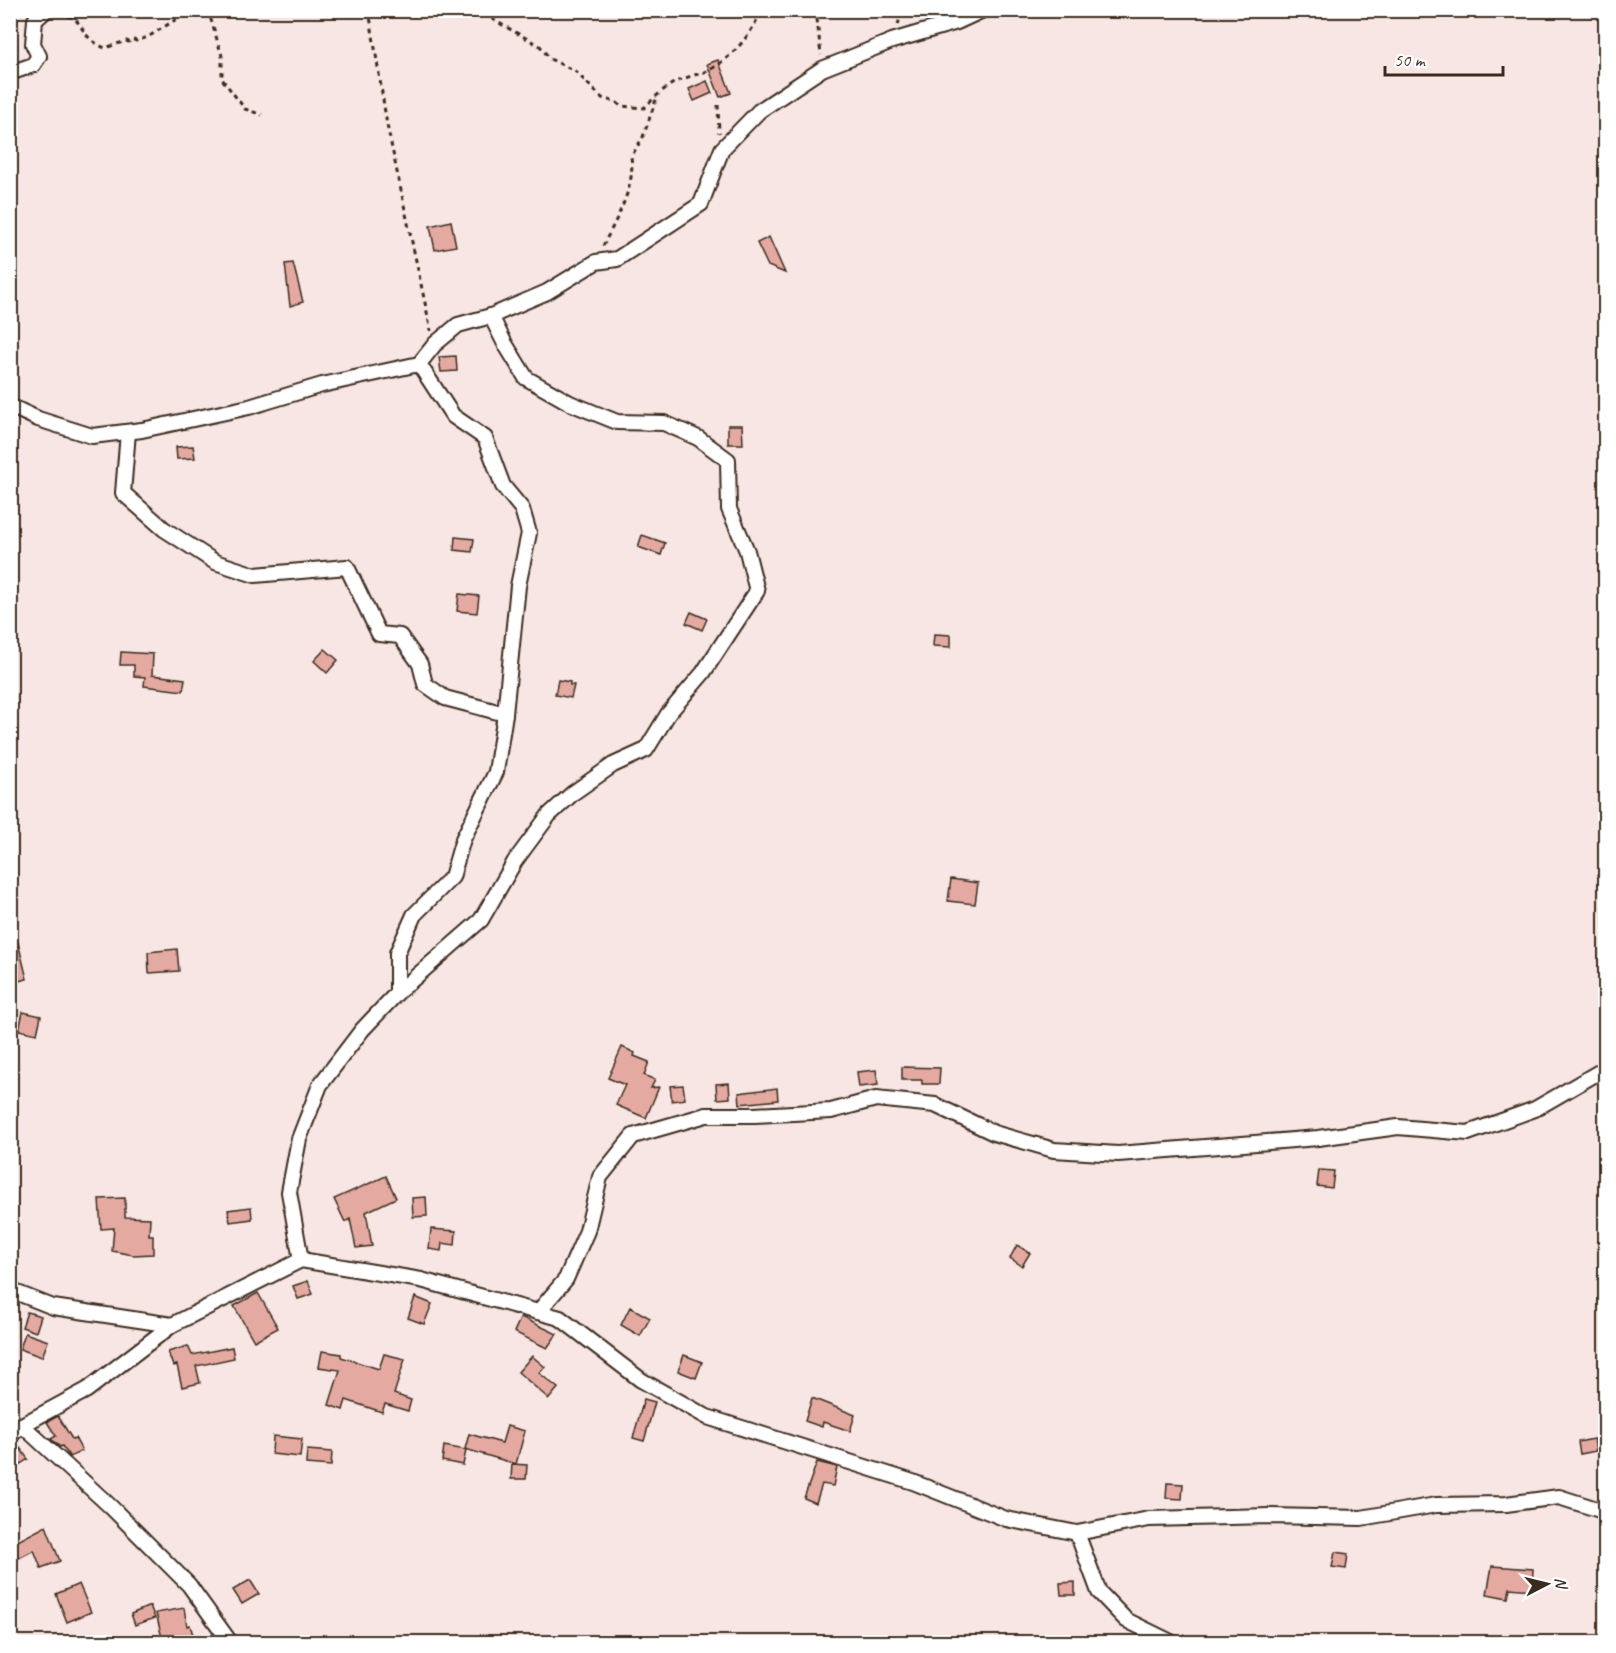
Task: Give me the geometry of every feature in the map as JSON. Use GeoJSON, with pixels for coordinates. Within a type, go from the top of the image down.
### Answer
{"type":"FeatureCollection","features":[{"type":"Feature","properties":{"kind":"street"},"geometry":{"type":"LineString","coordinates":[[10,73],[33,65],[39,56],[33,44],[35,20],[46,10]]}},
{"type":"Feature","properties":{"kind":"street"},"geometry":{"type":"LineString","coordinates":[[10,406],[38,419],[92,436],[128,432],[249,407],[322,385],[419,364],[435,344],[458,325],[491,316],[548,292],[596,262],[616,259],[701,204],[722,148],[759,111],[822,69],[892,42],[957,22],[983,10]]}},
{"type":"Feature","properties":{"kind":"street"},"geometry":{"type":"LineString","coordinates":[[301,1260],[289,1192],[299,1139],[320,1085],[362,1030],[397,993],[481,920],[515,861],[549,815],[573,793],[613,765],[646,750],[668,714],[703,673],[757,591],[747,551],[729,509],[728,460],[698,438],[664,423],[617,422],[570,403],[526,378],[491,316]]}},
{"type":"Feature","properties":{"kind":"street"},"geometry":{"type":"LineString","coordinates":[[397,993],[397,953],[414,915],[452,877],[463,839],[496,772],[505,714],[518,586],[529,533],[522,509],[503,486],[485,438],[453,416],[419,364]]}},
{"type":"Feature","properties":{"kind":"street"},"geometry":{"type":"LineString","coordinates":[[128,432],[123,493],[164,529],[214,562],[255,575],[347,567],[379,634],[400,636],[420,664],[425,684],[445,698],[505,714]]}},
{"type":"Feature","properties":{"kind":"street"},"geometry":{"type":"LineString","coordinates":[[538,1312],[566,1279],[587,1231],[600,1177],[633,1136],[706,1115],[831,1111],[876,1099],[935,1105],[994,1133],[1054,1150],[1118,1154],[1318,1138],[1398,1127],[1468,1132],[1535,1109],[1605,1068]]}},
{"type":"Feature","properties":{"kind":"street"},"geometry":{"type":"LineString","coordinates":[[10,1436],[22,1425],[87,1389],[172,1326],[301,1260],[421,1280],[560,1318],[641,1380],[707,1417],[913,1482],[1006,1519],[1077,1533],[1149,1519],[1270,1516],[1361,1518],[1436,1505],[1506,1504],[1559,1497],[1605,1512]]}},
{"type":"Feature","properties":{"kind":"street"},"geometry":{"type":"LineString","coordinates":[[10,1290],[53,1307],[172,1326]]}},
{"type":"Feature","properties":{"kind":"street"},"geometry":{"type":"LineString","coordinates":[[22,1425],[111,1507],[189,1585],[230,1642]]}},
{"type":"Feature","properties":{"kind":"street"},"geometry":{"type":"LineString","coordinates":[[1077,1533],[1100,1593],[1126,1620],[1170,1642]]}},
{"type":"Feature","properties":{"kind":"path"},"geometry":{"type":"LineString","coordinates":[[35,20],[71,15],[78,21],[86,35],[105,48],[129,42],[132,39],[136,41],[148,37],[191,10]]}},
{"type":"Feature","properties":{"kind":"path"},"geometry":{"type":"LineString","coordinates":[[208,10],[222,56],[222,80],[245,109],[262,115]]}},
{"type":"Feature","properties":{"kind":"path"},"geometry":{"type":"LineString","coordinates":[[369,10],[392,148],[419,270],[426,314],[435,344]]}},
{"type":"Feature","properties":{"kind":"path"},"geometry":{"type":"LineString","coordinates":[[476,10],[540,46],[550,59],[575,71],[605,100],[616,102],[621,106],[644,108],[671,84],[689,75],[706,71],[733,52],[756,23],[761,10]]}},
{"type":"Feature","properties":{"kind":"path"},"geometry":{"type":"LineString","coordinates":[[816,10],[822,69]]}},
{"type":"Feature","properties":{"kind":"path"},"geometry":{"type":"LineString","coordinates":[[596,262],[627,193],[633,169],[631,157],[643,137],[657,97]]}},
{"type":"Feature","properties":{"kind":"path"},"geometry":{"type":"LineString","coordinates":[[717,105],[722,148]]}},
{"type":"Feature","properties":{"kind":"building"},"geometry":{"type":"Polygon","coordinates":[[[718,60],[731,93],[720,97],[707,64],[718,60]]]}},
{"type":"Feature","properties":{"kind":"building"},"geometry":{"type":"Polygon","coordinates":[[[707,81],[712,93],[694,101],[689,89],[707,81]]]}},
{"type":"Feature","properties":{"kind":"building"},"geometry":{"type":"Polygon","coordinates":[[[451,221],[456,246],[435,250],[430,226],[451,221]]]}},
{"type":"Feature","properties":{"kind":"building"},"geometry":{"type":"Polygon","coordinates":[[[769,237],[785,273],[768,266],[757,243],[769,237]]]}},
{"type":"Feature","properties":{"kind":"building"},"geometry":{"type":"Polygon","coordinates":[[[293,263],[303,302],[290,306],[285,264],[293,263]]]}},
{"type":"Feature","properties":{"kind":"building"},"geometry":{"type":"Polygon","coordinates":[[[456,356],[457,371],[441,372],[439,357],[456,356]]]}},
{"type":"Feature","properties":{"kind":"building"},"geometry":{"type":"Polygon","coordinates":[[[728,425],[742,425],[743,444],[728,444],[728,425]]]}},
{"type":"Feature","properties":{"kind":"building"},"geometry":{"type":"Polygon","coordinates":[[[193,446],[195,458],[177,459],[176,447],[193,446]]]}},
{"type":"Feature","properties":{"kind":"building"},"geometry":{"type":"Polygon","coordinates":[[[642,535],[665,543],[661,555],[638,547],[642,535]]]}},
{"type":"Feature","properties":{"kind":"building"},"geometry":{"type":"Polygon","coordinates":[[[455,537],[474,539],[472,552],[454,550],[455,537]]]}},
{"type":"Feature","properties":{"kind":"building"},"geometry":{"type":"Polygon","coordinates":[[[459,594],[479,596],[477,613],[457,611],[459,594]]]}},
{"type":"Feature","properties":{"kind":"building"},"geometry":{"type":"Polygon","coordinates":[[[691,612],[707,619],[702,630],[686,623],[691,612]]]}},
{"type":"Feature","properties":{"kind":"building"},"geometry":{"type":"Polygon","coordinates":[[[934,634],[951,635],[951,647],[933,646],[934,634]]]}},
{"type":"Feature","properties":{"kind":"building"},"geometry":{"type":"Polygon","coordinates":[[[325,649],[338,660],[327,673],[314,661],[325,649]]]}},
{"type":"Feature","properties":{"kind":"building"},"geometry":{"type":"Polygon","coordinates":[[[121,652],[153,654],[152,675],[185,679],[183,691],[144,686],[145,677],[134,676],[134,665],[120,665],[121,652]]]}},
{"type":"Feature","properties":{"kind":"building"},"geometry":{"type":"Polygon","coordinates":[[[558,680],[574,685],[571,698],[555,695],[558,680]]]}},
{"type":"Feature","properties":{"kind":"building"},"geometry":{"type":"Polygon","coordinates":[[[951,879],[978,883],[975,904],[948,901],[951,879]]]}},
{"type":"Feature","properties":{"kind":"building"},"geometry":{"type":"Polygon","coordinates":[[[10,930],[15,930],[27,979],[10,983],[10,930]]]}},
{"type":"Feature","properties":{"kind":"building"},"geometry":{"type":"Polygon","coordinates":[[[177,949],[179,971],[149,973],[148,952],[177,949]]]}},
{"type":"Feature","properties":{"kind":"building"},"geometry":{"type":"Polygon","coordinates":[[[23,1012],[41,1016],[37,1034],[19,1030],[23,1012]]]}},
{"type":"Feature","properties":{"kind":"building"},"geometry":{"type":"Polygon","coordinates":[[[622,1047],[635,1053],[634,1056],[649,1062],[644,1075],[655,1080],[651,1088],[659,1087],[646,1118],[616,1105],[625,1085],[608,1078],[622,1047]]]}},
{"type":"Feature","properties":{"kind":"building"},"geometry":{"type":"Polygon","coordinates":[[[902,1067],[940,1068],[939,1084],[922,1084],[922,1080],[902,1080],[902,1067]]]}},
{"type":"Feature","properties":{"kind":"building"},"geometry":{"type":"Polygon","coordinates":[[[876,1070],[878,1085],[859,1087],[857,1072],[876,1070]]]}},
{"type":"Feature","properties":{"kind":"building"},"geometry":{"type":"Polygon","coordinates":[[[729,1083],[730,1098],[717,1099],[716,1084],[729,1083]]]}},
{"type":"Feature","properties":{"kind":"building"},"geometry":{"type":"Polygon","coordinates":[[[683,1085],[685,1099],[672,1101],[670,1086],[683,1085]]]}},
{"type":"Feature","properties":{"kind":"building"},"geometry":{"type":"Polygon","coordinates":[[[777,1088],[778,1100],[740,1104],[739,1093],[777,1088]]]}},
{"type":"Feature","properties":{"kind":"building"},"geometry":{"type":"Polygon","coordinates":[[[1319,1170],[1334,1171],[1332,1188],[1317,1186],[1319,1170]]]}},
{"type":"Feature","properties":{"kind":"building"},"geometry":{"type":"Polygon","coordinates":[[[386,1176],[396,1198],[366,1212],[372,1246],[356,1248],[350,1219],[345,1222],[334,1199],[386,1176]]]}},
{"type":"Feature","properties":{"kind":"building"},"geometry":{"type":"Polygon","coordinates":[[[426,1197],[427,1216],[413,1217],[412,1198],[426,1197]]]}},
{"type":"Feature","properties":{"kind":"building"},"geometry":{"type":"Polygon","coordinates":[[[125,1198],[125,1217],[150,1218],[149,1235],[153,1235],[153,1254],[133,1255],[112,1251],[114,1228],[101,1229],[99,1199],[125,1198]]]}},
{"type":"Feature","properties":{"kind":"building"},"geometry":{"type":"Polygon","coordinates":[[[251,1207],[252,1219],[230,1222],[228,1210],[251,1207]]]}},
{"type":"Feature","properties":{"kind":"building"},"geometry":{"type":"Polygon","coordinates":[[[431,1229],[456,1231],[455,1245],[442,1243],[441,1251],[429,1249],[431,1229]]]}},
{"type":"Feature","properties":{"kind":"building"},"geometry":{"type":"Polygon","coordinates":[[[1017,1245],[1030,1253],[1022,1266],[1010,1258],[1017,1245]]]}},
{"type":"Feature","properties":{"kind":"building"},"geometry":{"type":"Polygon","coordinates":[[[308,1281],[313,1294],[298,1299],[293,1286],[308,1281]]]}},
{"type":"Feature","properties":{"kind":"building"},"geometry":{"type":"Polygon","coordinates":[[[258,1293],[278,1328],[254,1341],[234,1306],[258,1293]]]}},
{"type":"Feature","properties":{"kind":"building"},"geometry":{"type":"Polygon","coordinates":[[[415,1297],[432,1304],[424,1324],[408,1318],[415,1297]]]}},
{"type":"Feature","properties":{"kind":"building"},"geometry":{"type":"Polygon","coordinates":[[[630,1307],[650,1318],[640,1336],[621,1325],[630,1307]]]}},
{"type":"Feature","properties":{"kind":"building"},"geometry":{"type":"Polygon","coordinates":[[[27,1312],[41,1316],[36,1332],[22,1327],[27,1312]]]}},
{"type":"Feature","properties":{"kind":"building"},"geometry":{"type":"Polygon","coordinates":[[[521,1317],[557,1334],[547,1348],[514,1332],[521,1317]]]}},
{"type":"Feature","properties":{"kind":"building"},"geometry":{"type":"Polygon","coordinates":[[[25,1333],[48,1341],[42,1357],[20,1349],[25,1333]]]}},
{"type":"Feature","properties":{"kind":"building"},"geometry":{"type":"Polygon","coordinates":[[[188,1346],[192,1355],[232,1347],[234,1358],[196,1366],[200,1383],[182,1387],[177,1365],[173,1366],[168,1352],[188,1346]]]}},
{"type":"Feature","properties":{"kind":"building"},"geometry":{"type":"Polygon","coordinates":[[[322,1351],[341,1354],[341,1357],[379,1369],[384,1354],[405,1359],[394,1394],[411,1400],[408,1411],[385,1404],[382,1412],[346,1400],[343,1410],[329,1405],[340,1370],[319,1367],[322,1351]]]}},
{"type":"Feature","properties":{"kind":"building"},"geometry":{"type":"Polygon","coordinates":[[[684,1355],[702,1362],[696,1378],[678,1371],[684,1355]]]}},
{"type":"Feature","properties":{"kind":"building"},"geometry":{"type":"Polygon","coordinates":[[[532,1356],[545,1367],[539,1373],[558,1388],[549,1399],[518,1372],[532,1356]]]}},
{"type":"Feature","properties":{"kind":"building"},"geometry":{"type":"Polygon","coordinates":[[[812,1398],[855,1415],[850,1431],[823,1422],[822,1427],[805,1421],[812,1398]]]}},
{"type":"Feature","properties":{"kind":"building"},"geometry":{"type":"Polygon","coordinates":[[[644,1399],[655,1402],[644,1441],[633,1438],[644,1399]]]}},
{"type":"Feature","properties":{"kind":"building"},"geometry":{"type":"Polygon","coordinates":[[[58,1416],[82,1451],[70,1457],[62,1446],[60,1447],[51,1439],[56,1436],[47,1422],[58,1416]]]}},
{"type":"Feature","properties":{"kind":"building"},"geometry":{"type":"Polygon","coordinates":[[[507,1426],[525,1431],[516,1464],[465,1449],[469,1434],[502,1443],[507,1426]]]}},
{"type":"Feature","properties":{"kind":"building"},"geometry":{"type":"Polygon","coordinates":[[[273,1436],[302,1439],[300,1457],[272,1454],[273,1436]]]}},
{"type":"Feature","properties":{"kind":"building"},"geometry":{"type":"Polygon","coordinates":[[[1594,1439],[1596,1451],[1580,1454],[1578,1442],[1594,1439]]]}},
{"type":"Feature","properties":{"kind":"building"},"geometry":{"type":"Polygon","coordinates":[[[444,1446],[466,1450],[463,1465],[442,1461],[444,1446]]]}},
{"type":"Feature","properties":{"kind":"building"},"geometry":{"type":"Polygon","coordinates":[[[20,1448],[28,1459],[16,1467],[10,1455],[20,1448]]]}},
{"type":"Feature","properties":{"kind":"building"},"geometry":{"type":"Polygon","coordinates":[[[307,1450],[332,1452],[331,1466],[306,1464],[307,1450]]]}},
{"type":"Feature","properties":{"kind":"building"},"geometry":{"type":"Polygon","coordinates":[[[817,1462],[837,1467],[833,1486],[822,1484],[816,1503],[804,1498],[817,1462]]]}},
{"type":"Feature","properties":{"kind":"building"},"geometry":{"type":"Polygon","coordinates":[[[512,1464],[527,1465],[526,1479],[511,1479],[512,1464]]]}},
{"type":"Feature","properties":{"kind":"building"},"geometry":{"type":"Polygon","coordinates":[[[1167,1483],[1183,1484],[1182,1499],[1166,1498],[1167,1483]]]}},
{"type":"Feature","properties":{"kind":"building"},"geometry":{"type":"Polygon","coordinates":[[[46,1526],[60,1561],[41,1568],[34,1550],[19,1558],[12,1544],[46,1526]]]}},
{"type":"Feature","properties":{"kind":"building"},"geometry":{"type":"Polygon","coordinates":[[[1335,1552],[1348,1554],[1346,1569],[1332,1567],[1335,1552]]]}},
{"type":"Feature","properties":{"kind":"building"},"geometry":{"type":"Polygon","coordinates":[[[1492,1566],[1533,1569],[1532,1590],[1510,1588],[1508,1598],[1487,1594],[1492,1566]]]}},
{"type":"Feature","properties":{"kind":"building"},"geometry":{"type":"Polygon","coordinates":[[[250,1580],[259,1594],[242,1604],[233,1590],[250,1580]]]}},
{"type":"Feature","properties":{"kind":"building"},"geometry":{"type":"Polygon","coordinates":[[[1075,1582],[1075,1595],[1061,1595],[1060,1583],[1075,1582]]]}},
{"type":"Feature","properties":{"kind":"building"},"geometry":{"type":"Polygon","coordinates":[[[79,1584],[91,1612],[67,1622],[56,1594],[79,1584]]]}},
{"type":"Feature","properties":{"kind":"building"},"geometry":{"type":"Polygon","coordinates":[[[150,1606],[155,1618],[135,1625],[131,1614],[150,1606]]]}},
{"type":"Feature","properties":{"kind":"building"},"geometry":{"type":"Polygon","coordinates":[[[184,1608],[187,1626],[190,1625],[194,1638],[163,1642],[156,1613],[184,1608]]]}}]}
